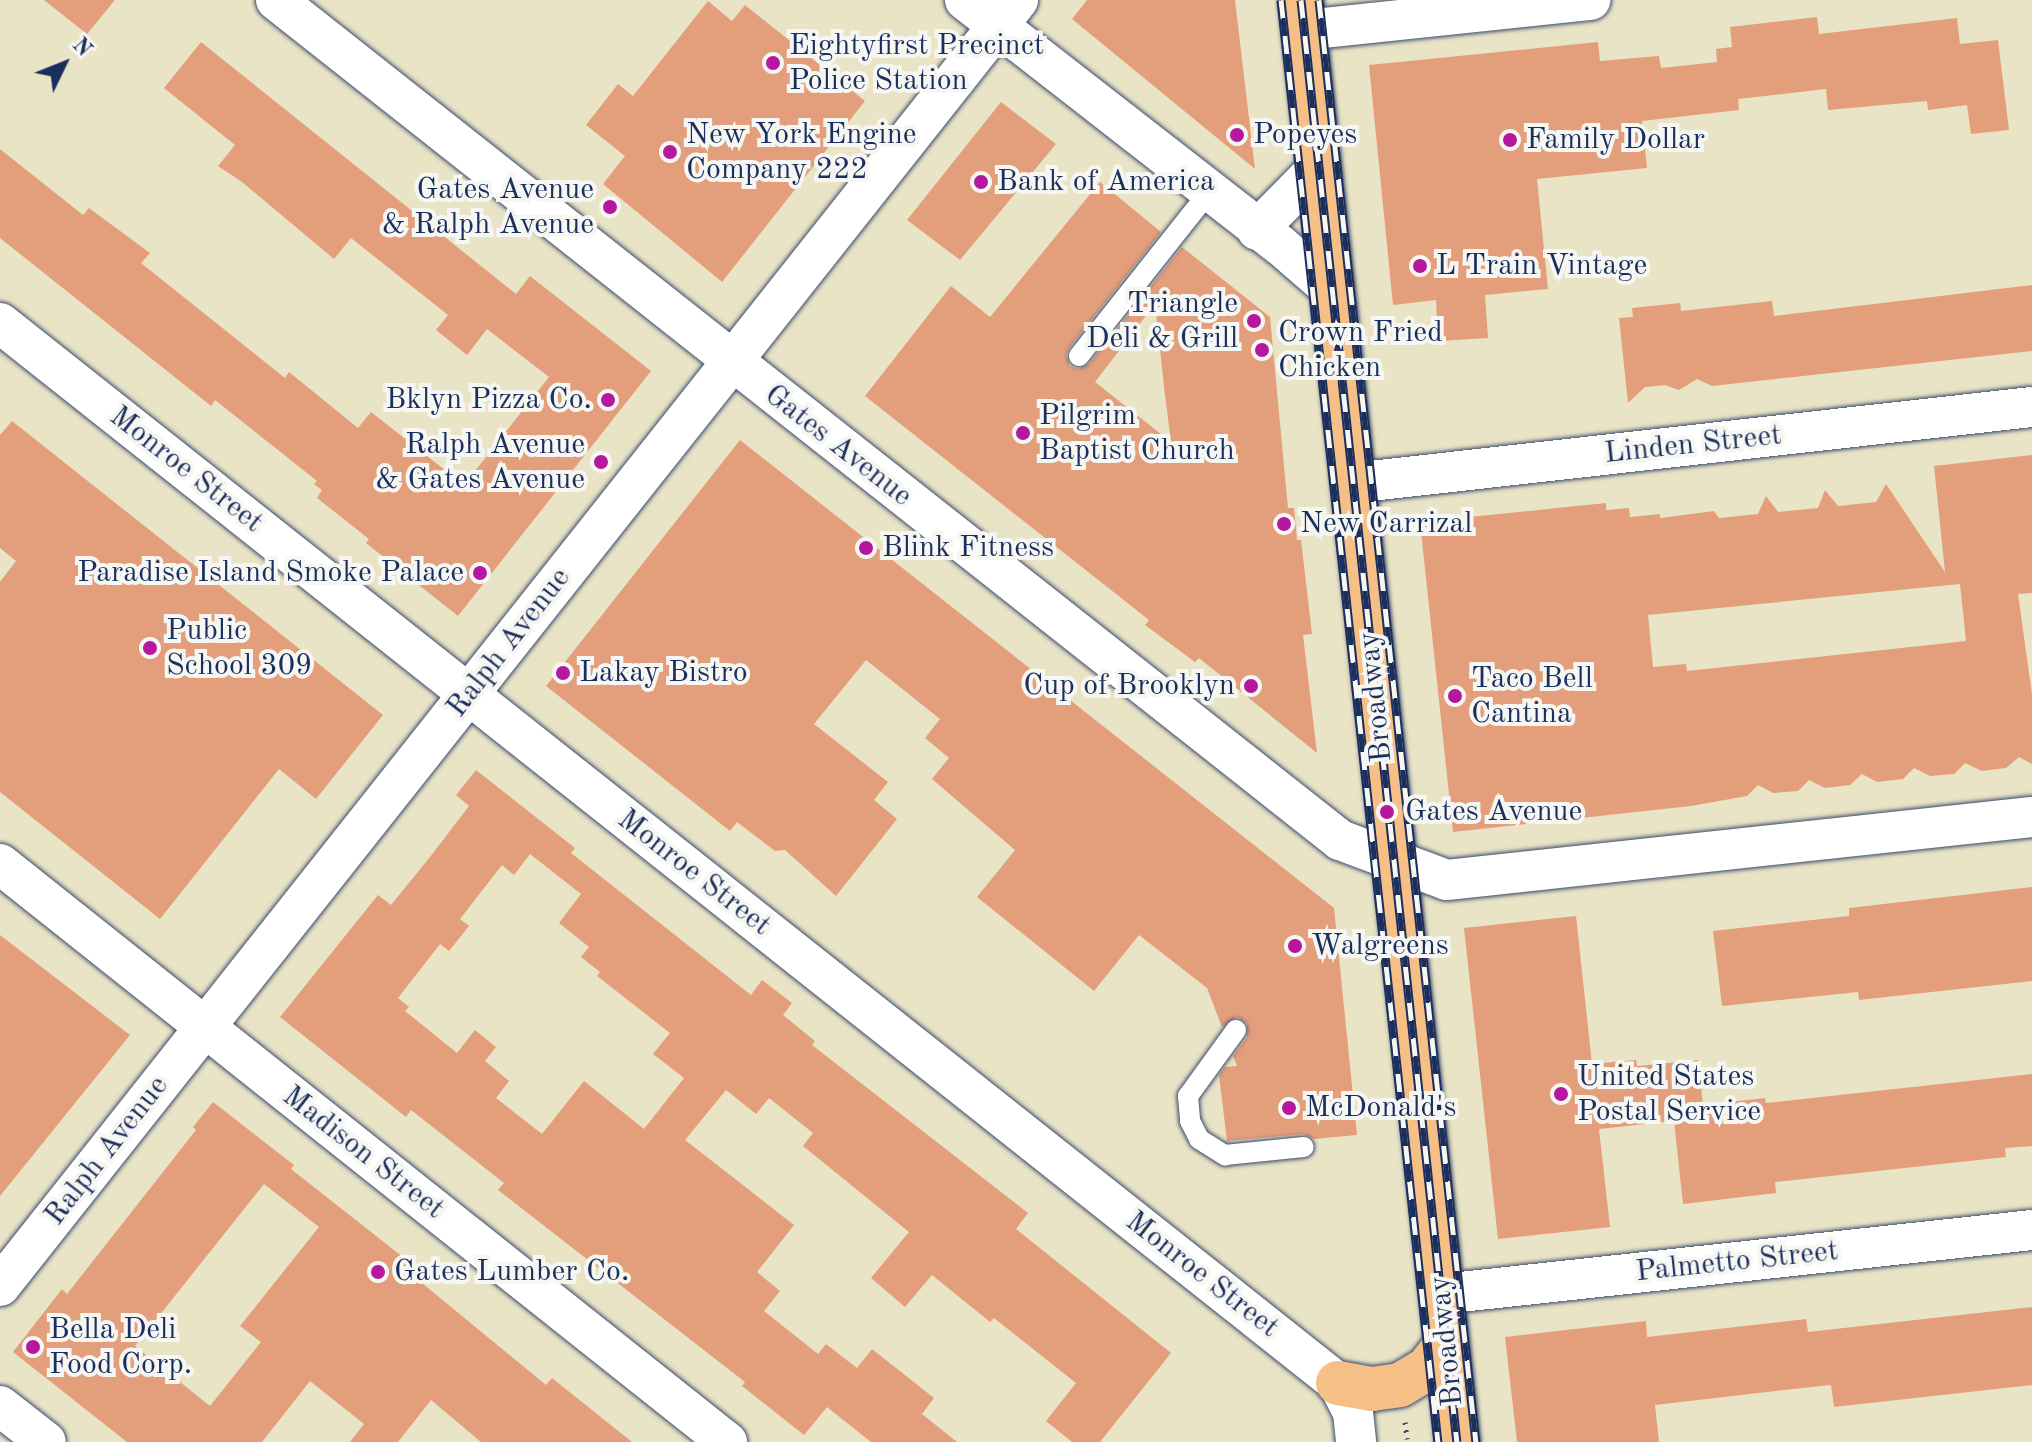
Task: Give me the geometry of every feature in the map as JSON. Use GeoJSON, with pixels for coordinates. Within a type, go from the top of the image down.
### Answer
{"type":"FeatureCollection","features":[{"type":"Feature","properties":{"kind":"main road","name":"Broadway"},"geometry":{"type":"LineString","coordinates":[[1302,15],[1458,1442]]}},
{"type":"Feature","properties":{"kind":"main road"},"geometry":{"type":"LineString","coordinates":[[1338,1383],[1372,1389],[1400,1385],[1428,1368],[1447,1344]]}},
{"type":"Feature","properties":{"kind":"street","name":"Gates Avenue"},"geometry":{"type":"LineString","coordinates":[[276,0],[1340,840],[1447,880],[2032,817]]}},
{"type":"Feature","properties":{"kind":"street"},"geometry":{"type":"LineString","coordinates":[[965,0],[1008,13],[1209,192],[1332,290]]}},
{"type":"Feature","properties":{"kind":"street"},"geometry":{"type":"LineString","coordinates":[[1302,15],[1590,0]]}},
{"type":"Feature","properties":{"kind":"street","name":"Ralph Avenue"},"geometry":{"type":"LineString","coordinates":[[0,1286],[1008,13]]}},
{"type":"Feature","properties":{"kind":"street"},"geometry":{"type":"LineString","coordinates":[[1257,230],[1317,169]]}},
{"type":"Feature","properties":{"kind":"street","name":"Monroe Street"},"geometry":{"type":"LineString","coordinates":[[0,323],[1338,1383],[1353,1412],[1356,1442]]}},
{"type":"Feature","properties":{"kind":"street","name":"Linden Street"},"geometry":{"type":"LineString","coordinates":[[1353,483],[2032,407]]}},
{"type":"Feature","properties":{"kind":"street","name":"Madison Street"},"geometry":{"type":"LineString","coordinates":[[0,864],[727,1442]]}},
{"type":"Feature","properties":{"kind":"street","name":"Palmetto Street"},"geometry":{"type":"LineString","coordinates":[[1442,1294],[2032,1230]]}},
{"type":"Feature","properties":{"kind":"street"},"geometry":{"type":"LineString","coordinates":[[0,1406],[46,1442]]}},
{"type":"Feature","properties":{"kind":"lane"},"geometry":{"type":"LineString","coordinates":[[1079,356],[1209,192]]}},
{"type":"Feature","properties":{"kind":"lane"},"geometry":{"type":"LineString","coordinates":[[1236,1030],[1188,1096],[1190,1121],[1199,1139],[1225,1155],[1304,1147]]}},
{"type":"Feature","properties":{"kind":"building"},"geometry":{"type":"Polygon","coordinates":[[[44,0],[115,0],[87,34],[44,0]]]}},
{"type":"Feature","properties":{"kind":"building"},"geometry":{"type":"Polygon","coordinates":[[[1087,0],[1235,0],[1255,169],[1072,19],[1087,0]]]}},
{"type":"Feature","properties":{"kind":"building"},"geometry":{"type":"Polygon","coordinates":[[[708,1],[732,21],[745,5],[865,101],[722,282],[603,184],[625,156],[586,125],[618,84],[633,96],[708,1]]]}},
{"type":"Feature","properties":{"kind":"building"},"geometry":{"type":"Polygon","coordinates":[[[1817,17],[1819,34],[1957,18],[1960,44],[1998,40],[2009,130],[1971,134],[1967,105],[1928,110],[1927,101],[1828,110],[1826,89],[1738,99],[1739,110],[1642,121],[1647,168],[1537,179],[1548,289],[1485,295],[1488,338],[1438,341],[1436,300],[1393,305],[1369,65],[1598,42],[1600,61],[1659,56],[1661,68],[1717,62],[1716,49],[1732,47],[1730,27],[1817,17]]]}},
{"type":"Feature","properties":{"kind":"building"},"geometry":{"type":"Polygon","coordinates":[[[201,42],[516,294],[530,276],[651,371],[458,616],[366,543],[369,539],[317,498],[322,490],[314,484],[317,481],[215,400],[211,406],[0,238],[0,149],[83,215],[89,208],[150,253],[141,263],[285,378],[289,372],[358,428],[371,412],[464,485],[549,377],[487,329],[467,355],[436,330],[448,315],[351,238],[334,259],[242,182],[218,166],[235,145],[164,88],[201,42]]]}},
{"type":"Feature","properties":{"kind":"building","name":"Bank of America"},"geometry":{"type":"Polygon","coordinates":[[[1001,102],[1056,144],[960,260],[907,220],[1001,102]]]}},
{"type":"Feature","properties":{"kind":"building"},"geometry":{"type":"Polygon","coordinates":[[[1100,182],[1161,232],[1069,348],[1066,355],[1070,366],[1078,369],[1089,364],[1182,247],[1270,317],[1288,508],[1294,508],[1297,540],[1301,540],[1312,634],[1303,635],[1317,753],[1199,658],[1195,662],[1145,625],[1149,620],[865,396],[951,286],[990,317],[1100,182]],[[1155,304],[1095,382],[1171,442],[1155,304]]]}},
{"type":"Feature","properties":{"kind":"building"},"geometry":{"type":"Polygon","coordinates":[[[2032,285],[2032,351],[1712,386],[1697,379],[1679,390],[1665,385],[1645,387],[1628,403],[1619,318],[1633,317],[1632,308],[1680,303],[1681,311],[1772,301],[1774,316],[2032,285]]]}},
{"type":"Feature","properties":{"kind":"building","name":"Public School 309"},"geometry":{"type":"Polygon","coordinates":[[[12,421],[383,715],[316,799],[279,769],[160,919],[0,792],[0,582],[16,561],[0,548],[0,435],[12,421]]]}},
{"type":"Feature","properties":{"kind":"building"},"geometry":{"type":"Polygon","coordinates":[[[740,440],[1334,908],[1357,1135],[1314,1139],[1303,1134],[1227,1141],[1219,1075],[1225,1067],[1237,1066],[1233,1056],[1247,1037],[1247,1024],[1237,1017],[1222,1027],[1207,988],[1139,935],[1094,991],[977,897],[1015,850],[932,779],[949,758],[925,738],[940,719],[866,660],[814,724],[888,782],[874,800],[897,819],[836,896],[785,850],[775,851],[737,822],[730,831],[546,686],[740,440]]]}},
{"type":"Feature","properties":{"kind":"building"},"geometry":{"type":"Polygon","coordinates":[[[2032,455],[2032,593],[2018,594],[2032,694],[2032,764],[2019,757],[2006,768],[1982,771],[1965,763],[1954,774],[1930,776],[1914,768],[1903,779],[1877,782],[1862,774],[1850,785],[1825,788],[1809,780],[1798,791],[1773,793],[1758,785],[1747,796],[1691,806],[1453,832],[1420,522],[1606,503],[1606,510],[1629,508],[1630,517],[1660,514],[1660,518],[1714,511],[1719,518],[1758,514],[1766,496],[1778,512],[1818,508],[1825,490],[1838,506],[1876,502],[1886,484],[1945,572],[1934,466],[2032,455]],[[1960,584],[1648,615],[1653,667],[1686,664],[1687,671],[1966,641],[1960,584]]]}},
{"type":"Feature","properties":{"kind":"building"},"geometry":{"type":"Polygon","coordinates":[[[476,770],[575,848],[571,853],[751,995],[762,980],[792,1003],[783,1015],[815,1041],[812,1045],[1028,1213],[1016,1229],[1171,1353],[1100,1442],[1072,1442],[1046,1421],[1076,1383],[994,1318],[990,1322],[932,1275],[905,1307],[871,1278],[909,1232],[803,1146],[813,1133],[769,1098],[756,1114],[726,1090],[685,1140],[794,1225],[757,1272],[780,1291],[764,1311],[818,1354],[826,1344],[857,1368],[872,1349],[934,1398],[922,1414],[957,1442],[871,1442],[827,1407],[804,1435],[742,1386],[745,1382],[498,1190],[504,1183],[411,1110],[406,1117],[280,1017],[378,895],[391,905],[430,857],[469,806],[456,795],[476,770]],[[530,854],[514,875],[502,865],[460,919],[469,926],[449,951],[440,944],[398,998],[409,1007],[405,1011],[457,1053],[475,1030],[496,1047],[485,1061],[509,1081],[496,1098],[542,1134],[584,1081],[644,1129],[684,1078],[653,1054],[670,1033],[597,976],[600,972],[581,957],[589,947],[559,923],[581,894],[530,854]]]}},
{"type":"Feature","properties":{"kind":"building"},"geometry":{"type":"Polygon","coordinates":[[[2032,887],[2032,981],[1859,1000],[1858,992],[1722,1006],[1713,931],[1849,916],[1849,908],[2032,887]]]}},
{"type":"Feature","properties":{"kind":"building"},"geometry":{"type":"Polygon","coordinates":[[[1576,916],[1592,1064],[1636,1060],[1637,1066],[1698,1060],[1703,1105],[1765,1098],[1766,1103],[2032,1074],[2032,1146],[2005,1148],[2006,1157],[1775,1182],[1776,1193],[1683,1204],[1674,1121],[1599,1129],[1610,1227],[1498,1239],[1464,928],[1576,916]]]}},
{"type":"Feature","properties":{"kind":"building"},"geometry":{"type":"Polygon","coordinates":[[[0,935],[130,1035],[0,1196],[0,935]]]}},
{"type":"Feature","properties":{"kind":"building"},"geometry":{"type":"Polygon","coordinates":[[[213,1102],[294,1165],[291,1169],[427,1276],[422,1283],[546,1385],[552,1378],[632,1442],[481,1442],[431,1400],[398,1442],[350,1442],[364,1424],[310,1381],[262,1442],[127,1442],[13,1352],[62,1289],[67,1294],[196,1130],[193,1127],[213,1102]],[[264,1184],[135,1346],[210,1406],[261,1342],[240,1326],[319,1227],[264,1184]]]}},
{"type":"Feature","properties":{"kind":"building"},"geometry":{"type":"Polygon","coordinates":[[[2032,1307],[2032,1385],[1834,1407],[1831,1385],[1784,1390],[1655,1405],[1659,1442],[1517,1442],[1505,1337],[1646,1321],[1647,1337],[1806,1319],[1808,1332],[2032,1307]]]}},
{"type":"Feature","properties":{"kind":"railway"},"geometry":{"type":"LineString","coordinates":[[1281,0],[1438,1442]]}},
{"type":"Feature","properties":{"kind":"railway"},"geometry":{"type":"LineString","coordinates":[[1301,0],[1457,1442]]}},
{"type":"Feature","properties":{"kind":"railway"},"geometry":{"type":"LineString","coordinates":[[1319,0],[1476,1442]]}},
{"type":"Feature","properties":{"kind":"place","name":"Eightyfirst Precinct Police Station"},"geometry":{"type":"Point","coordinates":[773,63]}},
{"type":"Feature","properties":{"kind":"place","name":"Popeyes"},"geometry":{"type":"Point","coordinates":[1237,135]}},
{"type":"Feature","properties":{"kind":"place","name":"Family Dollar"},"geometry":{"type":"Point","coordinates":[1510,140]}},
{"type":"Feature","properties":{"kind":"place","name":"New York Engine Company 222"},"geometry":{"type":"Point","coordinates":[670,152]}},
{"type":"Feature","properties":{"kind":"place","name":"Bank of America"},"geometry":{"type":"Point","coordinates":[981,182]}},
{"type":"Feature","properties":{"kind":"place","name":"Gates Avenue & Ralph Avenue"},"geometry":{"type":"Point","coordinates":[610,207]}},
{"type":"Feature","properties":{"kind":"place","name":"L Train Vintage"},"geometry":{"type":"Point","coordinates":[1420,266]}},
{"type":"Feature","properties":{"kind":"place","name":"Triangle Deli & Grill"},"geometry":{"type":"Point","coordinates":[1254,321]}},
{"type":"Feature","properties":{"kind":"place","name":"Crown Fried Chicken"},"geometry":{"type":"Point","coordinates":[1262,350]}},
{"type":"Feature","properties":{"kind":"place","name":"Bklyn Pizza Co."},"geometry":{"type":"Point","coordinates":[608,400]}},
{"type":"Feature","properties":{"kind":"place","name":"Pilgrim Baptist Church"},"geometry":{"type":"Point","coordinates":[1023,433]}},
{"type":"Feature","properties":{"kind":"place","name":"Ralph Avenue & Gates Avenue"},"geometry":{"type":"Point","coordinates":[601,462]}},
{"type":"Feature","properties":{"kind":"place","name":"New Carrizal"},"geometry":{"type":"Point","coordinates":[1284,524]}},
{"type":"Feature","properties":{"kind":"place","name":"Blink Fitness"},"geometry":{"type":"Point","coordinates":[866,548]}},
{"type":"Feature","properties":{"kind":"place","name":"Paradise Island Smoke Palace"},"geometry":{"type":"Point","coordinates":[480,573]}},
{"type":"Feature","properties":{"kind":"place","name":"Public School 309"},"geometry":{"type":"Point","coordinates":[150,648]}},
{"type":"Feature","properties":{"kind":"place","name":"Lakay Bistro"},"geometry":{"type":"Point","coordinates":[563,673]}},
{"type":"Feature","properties":{"kind":"place","name":"Cup of Brooklyn"},"geometry":{"type":"Point","coordinates":[1251,686]}},
{"type":"Feature","properties":{"kind":"place","name":"Taco Bell Cantina"},"geometry":{"type":"Point","coordinates":[1455,696]}},
{"type":"Feature","properties":{"kind":"place","name":"Gates Avenue"},"geometry":{"type":"Point","coordinates":[1387,812]}},
{"type":"Feature","properties":{"kind":"place","name":"Walgreens"},"geometry":{"type":"Point","coordinates":[1295,946]}},
{"type":"Feature","properties":{"kind":"place","name":"United States Postal Service"},"geometry":{"type":"Point","coordinates":[1561,1094]}},
{"type":"Feature","properties":{"kind":"place","name":"McDonald's"},"geometry":{"type":"Point","coordinates":[1289,1108]}},
{"type":"Feature","properties":{"kind":"place","name":"Gates Lumber Co."},"geometry":{"type":"Point","coordinates":[378,1272]}},
{"type":"Feature","properties":{"kind":"place","name":"Bella Deli Food Corp."},"geometry":{"type":"Point","coordinates":[33,1347]}}]}
